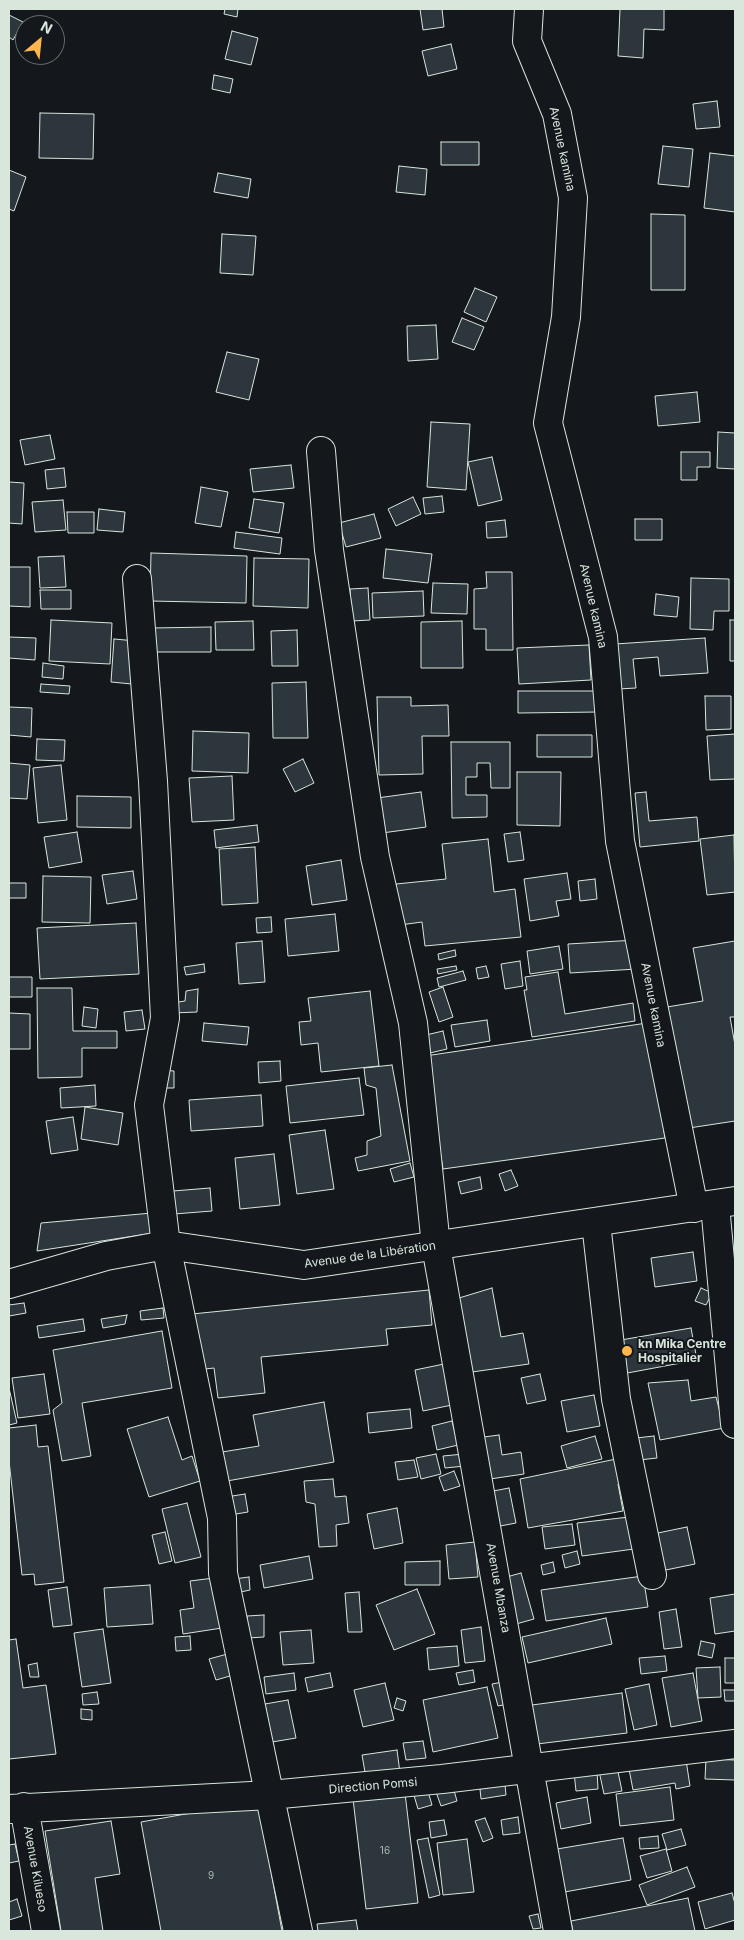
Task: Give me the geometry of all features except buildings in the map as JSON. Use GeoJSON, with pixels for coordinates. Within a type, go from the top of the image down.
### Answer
{"type":"FeatureCollection","features":[{"type":"Feature","properties":{"kind":"main road","name":"Avenue kamina"},"geometry":{"type":"LineString","coordinates":[[528,9],[527,41],[557,114],[573,198],[566,317],[548,423],[603,637],[620,841],[715,1205],[735,1424]]}},
{"type":"Feature","properties":{"kind":"main road","name":"Avenue Mbanza"},"geometry":{"type":"LineString","coordinates":[[320,451],[329,550],[375,857],[413,1022],[436,1246],[558,1931]]}},
{"type":"Feature","properties":{"kind":"main road"},"geometry":{"type":"LineString","coordinates":[[137,580],[153,781],[165,1018],[149,1105],[166,1245],[222,1518],[223,1573],[298,1931]]}},
{"type":"Feature","properties":{"kind":"main road","name":"Avenue de la Libération"},"geometry":{"type":"LineString","coordinates":[[9,1284],[106,1256],[166,1245],[304,1265],[715,1205]]}},
{"type":"Feature","properties":{"kind":"main road"},"geometry":{"type":"LineString","coordinates":[[596,1223],[616,1399],[652,1575]]}},
{"type":"Feature","properties":{"kind":"main road","name":"Direction Pomsi"},"geometry":{"type":"LineString","coordinates":[[16,1808],[270,1795],[442,1780],[530,1767],[735,1744]]}},
{"type":"Feature","properties":{"kind":"main road","name":"Avenue Kilueso"},"geometry":{"type":"LineString","coordinates":[[16,1808],[46,1931]]}},
{"type":"Feature","properties":{"kind":"place","name":"kn Mika Centre Hospitalier"},"geometry":{"type":"Point","coordinates":[627,1351]}}]}
